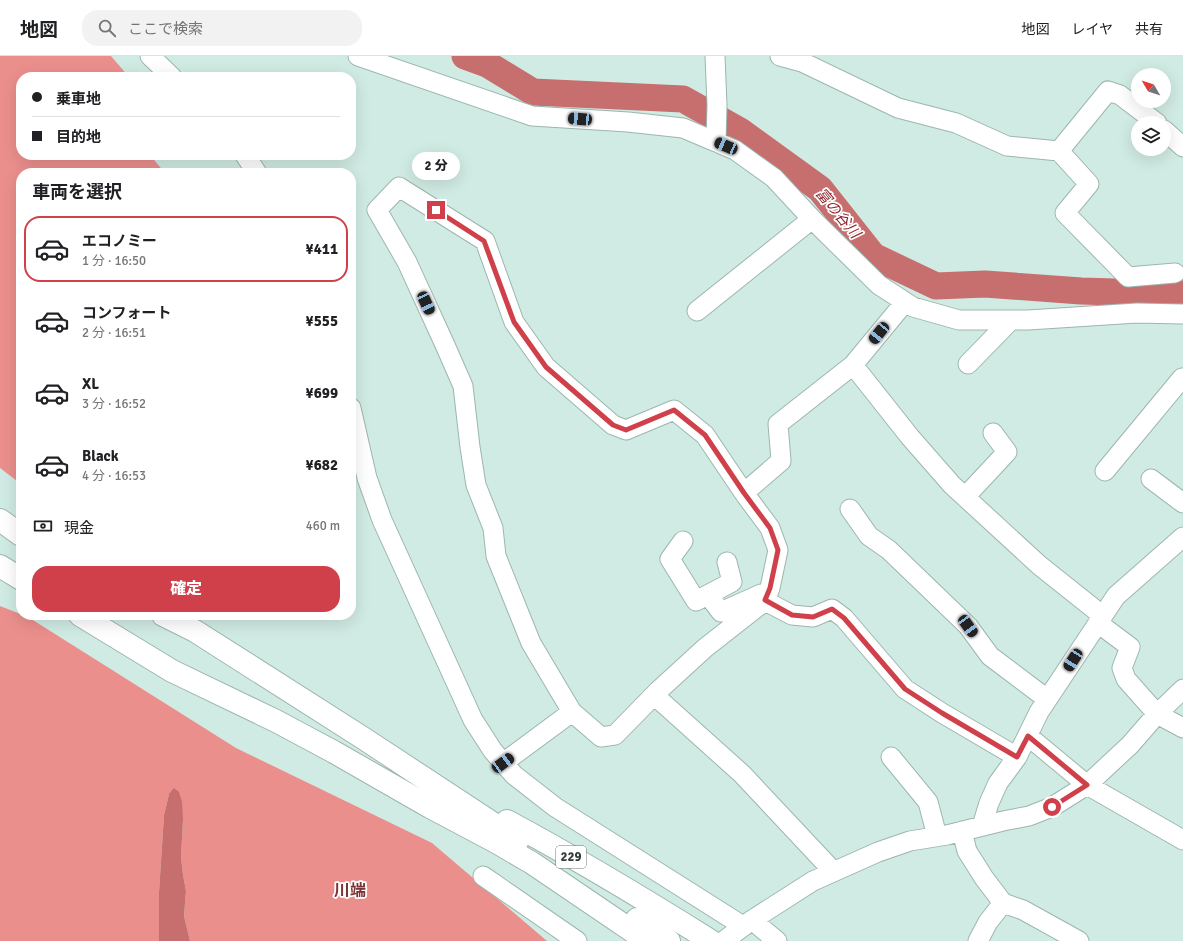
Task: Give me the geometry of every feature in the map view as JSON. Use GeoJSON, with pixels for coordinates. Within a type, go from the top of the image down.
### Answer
{"type":"FeatureCollection","features":[{"type":"Feature","properties":{"kind":"highway"},"geometry":{"type":"LineString","coordinates":[[0,520],[16,531]]}},
{"type":"Feature","properties":{"kind":"highway"},"geometry":{"type":"LineString","coordinates":[[0,537],[16,543]]}},
{"type":"Feature","properties":{"kind":"highway"},"geometry":{"type":"LineString","coordinates":[[0,566],[16,576]]}},
{"type":"Feature","properties":{"kind":"highway"},"geometry":{"type":"LineString","coordinates":[[0,578],[16,584]]}},
{"type":"Feature","properties":{"kind":"highway"},"geometry":{"type":"LineString","coordinates":[[88,620],[172,671],[276,721],[496,842],[532,864],[647,941]]}},
{"type":"Feature","properties":{"kind":"highway"},"geometry":{"type":"LineString","coordinates":[[173,620],[195,631],[428,779],[669,941]]}},
{"type":"Feature","properties":{"kind":"highway","name":"229"},"geometry":{"type":"LineString","coordinates":[[428,779],[546,842],[718,940]]}},
{"type":"Feature","properties":{"kind":"highway"},"geometry":{"type":"LineString","coordinates":[[430,807],[623,941]]}},
{"type":"Feature","properties":{"kind":"street"},"geometry":{"type":"LineString","coordinates":[[150,56],[167,72]]}},
{"type":"Feature","properties":{"kind":"street"},"geometry":{"type":"LineString","coordinates":[[358,56],[532,116],[628,122],[683,128],[735,150],[774,178],[812,219],[879,285],[913,307],[959,320],[1028,320],[1137,313],[1183,314]]}},
{"type":"Feature","properties":{"kind":"street"},"geometry":{"type":"LineString","coordinates":[[715,56],[718,105],[716,142]]}},
{"type":"Feature","properties":{"kind":"street"},"geometry":{"type":"LineString","coordinates":[[780,56],[805,59],[898,108],[956,123],[1007,146],[1059,151],[1089,184],[1065,213],[1128,277],[1175,273]]}},
{"type":"Feature","properties":{"kind":"street"},"geometry":{"type":"LineString","coordinates":[[1059,151],[1108,91],[1120,95],[1148,116]]}},
{"type":"Feature","properties":{"kind":"street"},"geometry":{"type":"LineString","coordinates":[[1171,136],[1183,147]]}},
{"type":"Feature","properties":{"kind":"street"},"geometry":{"type":"LineString","coordinates":[[399,187],[484,241],[514,322],[546,367],[613,425],[626,430],[674,410],[705,435],[744,493],[770,528],[778,550],[770,588],[765,600],[705,648],[654,695],[615,735],[601,737],[572,712],[531,643],[496,556],[493,528],[476,485],[463,386],[407,262],[377,210],[399,187]]}},
{"type":"Feature","properties":{"kind":"street"},"geometry":{"type":"LineString","coordinates":[[697,311],[812,219]]}},
{"type":"Feature","properties":{"kind":"street"},"geometry":{"type":"LineString","coordinates":[[744,493],[781,461],[778,424],[854,365],[905,302]]}},
{"type":"Feature","properties":{"kind":"street"},"geometry":{"type":"LineString","coordinates":[[968,364],[1011,320]]}},
{"type":"Feature","properties":{"kind":"street"},"geometry":{"type":"LineString","coordinates":[[854,365],[910,437],[952,485],[1130,647],[1122,668],[1126,679],[1157,714],[1183,728]]}},
{"type":"Feature","properties":{"kind":"street"},"geometry":{"type":"LineString","coordinates":[[1105,471],[1183,378]]}},
{"type":"Feature","properties":{"kind":"street"},"geometry":{"type":"LineString","coordinates":[[356,430],[367,478],[382,520],[473,720],[493,751],[514,775],[555,807],[777,941]]}},
{"type":"Feature","properties":{"kind":"street"},"geometry":{"type":"LineString","coordinates":[[965,497],[1007,452],[994,433]]}},
{"type":"Feature","properties":{"kind":"street"},"geometry":{"type":"LineString","coordinates":[[1151,479],[1183,503]]}},
{"type":"Feature","properties":{"kind":"street"},"geometry":{"type":"LineString","coordinates":[[850,509],[869,536],[889,550],[968,626],[990,656],[1048,698]]}},
{"type":"Feature","properties":{"kind":"street"},"geometry":{"type":"LineString","coordinates":[[982,826],[989,803],[998,783],[1017,757],[1039,712],[1100,619],[1116,596],[1183,537]]}},
{"type":"Feature","properties":{"kind":"street"},"geometry":{"type":"LineString","coordinates":[[683,541],[670,559],[696,601],[732,582],[727,562]]}},
{"type":"Feature","properties":{"kind":"street"},"geometry":{"type":"LineString","coordinates":[[708,595],[721,612],[761,594],[765,600],[792,615],[813,617],[832,609],[844,618],[905,689],[942,713],[1017,757]]}},
{"type":"Feature","properties":{"kind":"street"},"geometry":{"type":"LineString","coordinates":[[718,940],[813,881],[878,852],[904,843],[1029,816],[1052,807],[1087,785],[1130,745],[1157,714],[1183,689]]}},
{"type":"Feature","properties":{"kind":"street"},"geometry":{"type":"LineString","coordinates":[[654,695],[742,774],[833,871]]}},
{"type":"Feature","properties":{"kind":"street"},"geometry":{"type":"LineString","coordinates":[[503,763],[572,712]]}},
{"type":"Feature","properties":{"kind":"street"},"geometry":{"type":"LineString","coordinates":[[1028,736],[1087,785],[1183,840]]}},
{"type":"Feature","properties":{"kind":"street"},"geometry":{"type":"LineString","coordinates":[[891,757],[928,802],[937,836]]}},
{"type":"Feature","properties":{"kind":"street"},"geometry":{"type":"LineString","coordinates":[[962,831],[967,851],[984,878],[1003,903],[1023,910],[1079,941]]}},
{"type":"Feature","properties":{"kind":"street"},"geometry":{"type":"LineString","coordinates":[[483,876],[577,941]]}},
{"type":"Feature","properties":{"kind":"street"},"geometry":{"type":"LineString","coordinates":[[978,941],[988,922],[1003,903]]}},
{"type":"Feature","properties":{"kind":"shaded area"},"geometry":{"type":"Polygon","coordinates":[[[0,56],[111,56],[125,72],[16,72],[16,160],[154,160],[161,168],[16,168],[16,480],[0,468],[0,56]]]}},
{"type":"Feature","properties":{"kind":"shaded area"},"geometry":{"type":"Polygon","coordinates":[[[0,606],[16,612],[16,620],[33,620],[236,748],[432,843],[547,941],[190,941],[184,916],[186,891],[181,857],[183,820],[169,794],[164,815],[159,892],[159,941],[0,941],[0,606]]]}},
{"type":"Feature","properties":{"kind":"shaded area"},"geometry":{"type":"Polygon","coordinates":[[[174,788],[179,792],[182,802],[183,820],[181,857],[186,891],[184,916],[190,941],[159,941],[159,892],[164,815],[169,794],[174,788]]]}},
{"type":"Feature","properties":{"kind":"waterway","name":"富の谷川"},"geometry":{"type":"LineString","coordinates":[[465,56],[487,64],[533,92],[683,99],[740,131],[820,189],[873,256],[936,286],[985,284],[1081,291],[1183,294]]}},
{"type":"Feature","properties":{"kind":"district","name":"川端"},"geometry":{"type":"Point","coordinates":[350,891]}},
{"type":"Feature","properties":{"kind":"route"},"geometry":{"type":"LineString","coordinates":[[436,210],[484,241],[514,322],[546,367],[613,425],[626,430],[674,410],[705,435],[744,493],[770,528],[778,550],[770,588],[765,600],[792,615],[813,617],[832,609],[844,618],[905,689],[942,713],[1017,757],[1028,736],[1087,785],[1052,807]]}}]}
